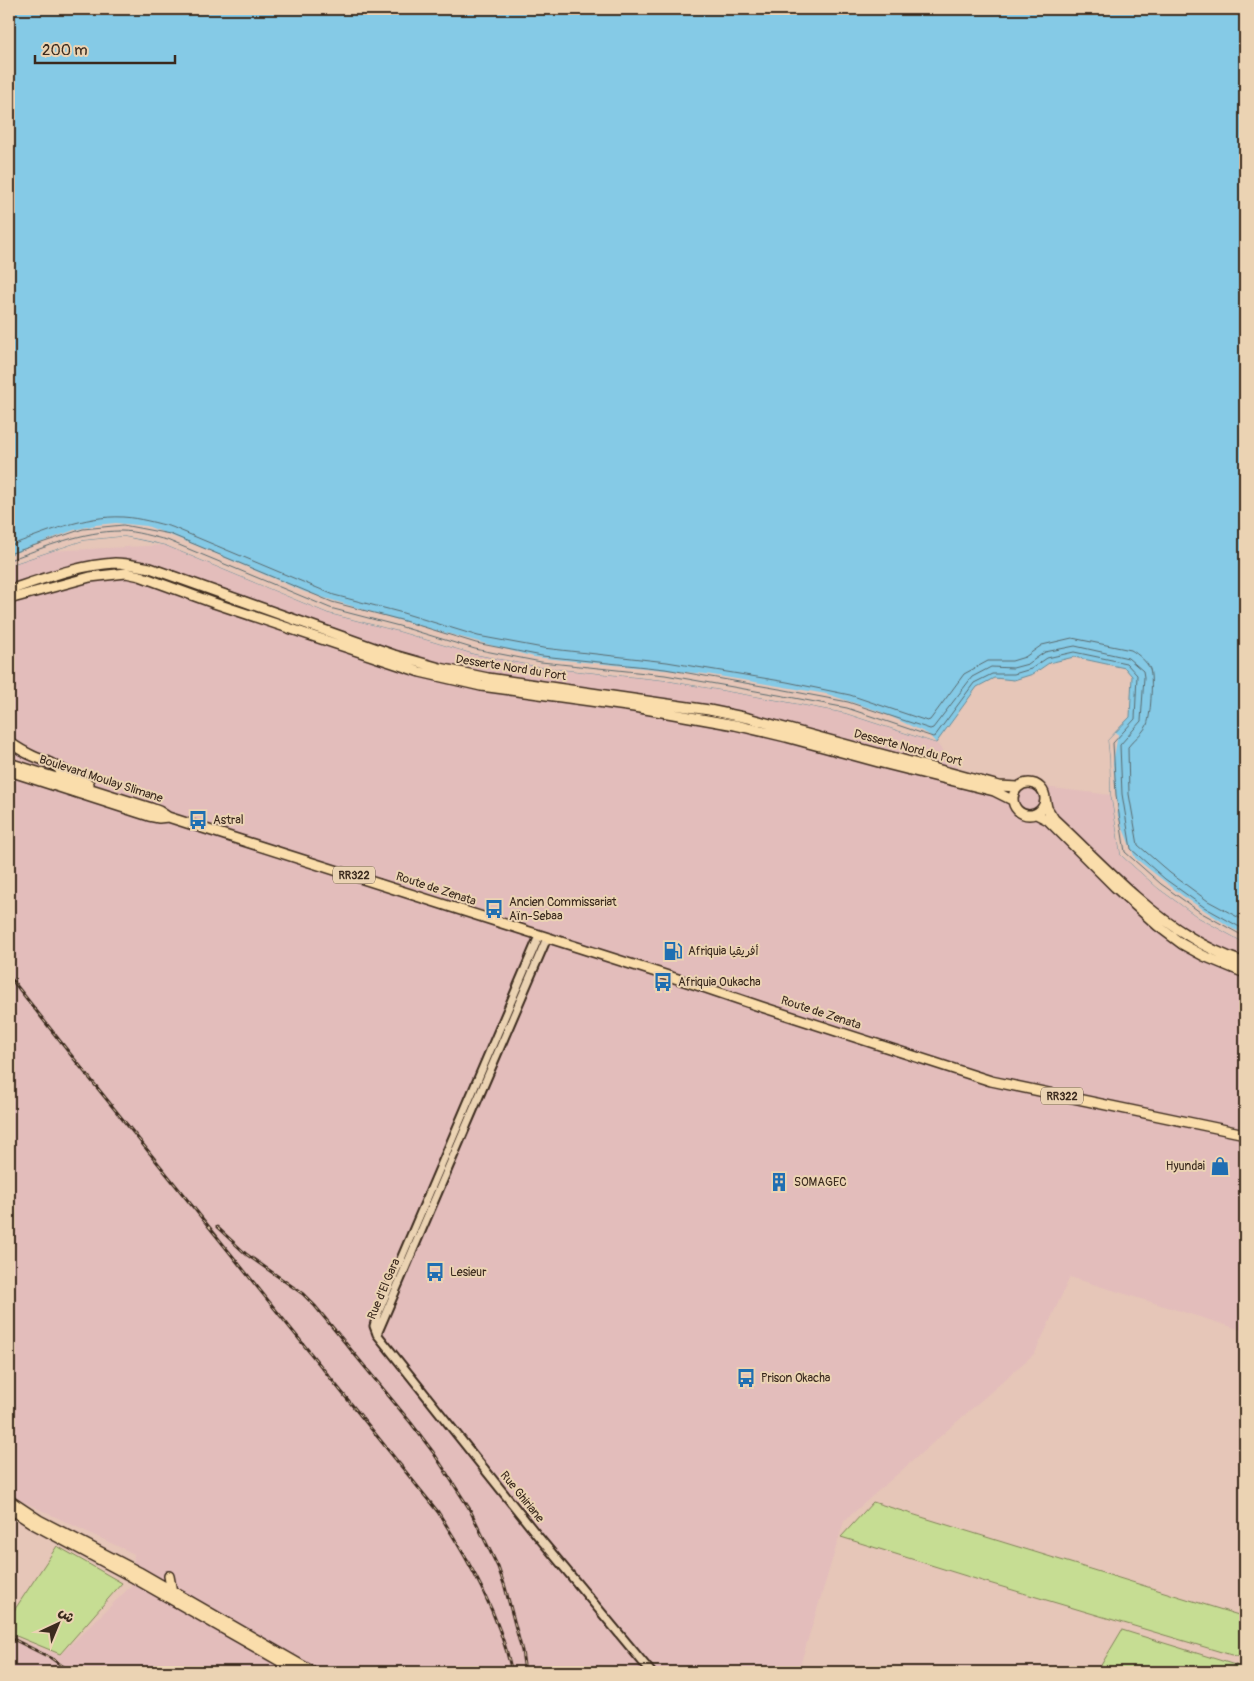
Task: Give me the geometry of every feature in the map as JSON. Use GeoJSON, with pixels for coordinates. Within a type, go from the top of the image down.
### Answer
{"type":"FeatureCollection","features":[{"type":"Feature","properties":{"kind":"main road","name":"Desserte Nord du Port"},"geometry":{"type":"LineString","coordinates":[[9,590],[97,565],[117,563],[150,568],[394,655],[440,668],[488,678],[748,718],[999,786],[1018,787]]}},
{"type":"Feature","properties":{"kind":"main road","name":"Desserte Nord du Port"},"geometry":{"type":"LineString","coordinates":[[9,599],[90,577],[126,573],[140,576],[214,604],[420,672],[481,686],[634,707],[735,725],[994,791],[1012,800]]}},
{"type":"Feature","properties":{"kind":"main road"},"geometry":{"type":"LineString","coordinates":[[9,742],[34,757],[87,782],[100,791]]}},
{"type":"Feature","properties":{"kind":"main road"},"geometry":{"type":"LineString","coordinates":[[34,757],[59,782]]}},
{"type":"Feature","properties":{"kind":"main road","name":"Boulevard Moulay Slimane"},"geometry":{"type":"LineString","coordinates":[[9,762],[149,816],[168,817]]}},
{"type":"Feature","properties":{"kind":"main road"},"geometry":{"type":"LineString","coordinates":[[58,767],[61,771],[59,782]]}},
{"type":"Feature","properties":{"kind":"main road","name":"Boulevard Moulay Slimane"},"geometry":{"type":"LineString","coordinates":[[9,771],[100,791],[159,811],[168,817]]}},
{"type":"Feature","properties":{"kind":"main road"},"geometry":{"type":"LineString","coordinates":[[1045,798],[1042,809],[1036,814],[1029,816],[1021,814],[1015,808],[1012,800],[1014,792],[1018,787],[1025,783],[1036,784],[1042,790],[1045,798],[1047,808],[1054,819],[1151,909],[1190,938],[1245,963]]}},
{"type":"Feature","properties":{"kind":"main road"},"geometry":{"type":"LineString","coordinates":[[1036,814],[1048,820],[1115,887],[1158,926],[1182,944],[1204,956],[1245,973]]}},
{"type":"Feature","properties":{"kind":"main road","name":"Route de Zenata"},"geometry":{"type":"LineString","coordinates":[[168,817],[370,880],[991,1081],[1245,1134]]}},
{"type":"Feature","properties":{"kind":"main road"},"geometry":{"type":"LineString","coordinates":[[9,1500],[39,1520],[139,1572],[313,1672]]}},
{"type":"Feature","properties":{"kind":"main road"},"geometry":{"type":"LineString","coordinates":[[9,1508],[35,1526],[134,1578],[299,1672]]}},
{"type":"Feature","properties":{"kind":"main road"},"geometry":{"type":"LineString","coordinates":[[169,1576],[172,1592]]}},
{"type":"Feature","properties":{"kind":"street","name":"Rue d'El Gara"},"geometry":{"type":"LineString","coordinates":[[377,1334],[374,1326],[377,1315],[543,937]]}},
{"type":"Feature","properties":{"kind":"street","name":"Rue Ghiriane"},"geometry":{"type":"LineString","coordinates":[[377,1334],[537,1535],[651,1672]]}},
{"type":"Feature","properties":{"kind":"shaded area"},"geometry":{"type":"Polygon","coordinates":[[[165,545],[328,613],[398,631],[474,654],[540,667],[664,680],[845,713],[936,743],[968,778],[1111,795],[1121,855],[1158,888],[1198,917],[1245,943],[1245,1331],[1070,1277],[1035,1353],[844,1521],[798,1672],[9,1672],[9,1637],[60,1655],[131,1586],[134,1554],[9,1495],[9,565],[49,551],[165,545]]]}},
{"type":"Feature","properties":{"kind":"green space"},"geometry":{"type":"Polygon","coordinates":[[[873,1502],[1245,1617],[1245,1659],[841,1537],[873,1502]]]}},
{"type":"Feature","properties":{"kind":"green space"},"geometry":{"type":"Polygon","coordinates":[[[57,1546],[122,1583],[60,1654],[9,1633],[9,1618],[57,1546]]]}},
{"type":"Feature","properties":{"kind":"green space"},"geometry":{"type":"Polygon","coordinates":[[[1122,1630],[1245,1668],[1245,1672],[1097,1672],[1122,1630]]]}},
{"type":"Feature","properties":{"kind":"water"},"geometry":{"type":"Polygon","coordinates":[[[9,9],[1245,9],[1245,943],[1198,917],[1158,888],[1121,855],[1111,795],[1108,740],[1130,717],[1132,676],[1125,668],[1074,657],[1049,663],[1033,674],[1014,680],[994,678],[977,687],[936,743],[845,713],[783,701],[664,680],[540,667],[474,654],[398,631],[328,613],[165,545],[123,536],[84,540],[9,565],[9,9]]]}},
{"type":"Feature","properties":{"kind":"pier"},"geometry":{"type":"Polygon","coordinates":[[[116,523],[147,526],[305,592],[398,620],[534,657],[706,674],[827,694],[879,711],[928,734],[936,743],[845,713],[783,701],[664,680],[540,667],[474,654],[398,631],[328,613],[165,545],[123,536],[84,540],[9,565],[9,555],[74,530],[116,523]]]}},
{"type":"Feature","properties":{"kind":"pier"},"geometry":{"type":"Polygon","coordinates":[[[1115,733],[1118,734],[1113,763],[1118,816],[1135,858],[1183,896],[1233,929],[1245,934],[1245,943],[1198,917],[1158,888],[1121,855],[1111,795],[1108,740],[1115,733]]]}},
{"type":"Feature","properties":{"kind":"railway"},"geometry":{"type":"LineString","coordinates":[[9,976],[438,1512],[482,1589],[499,1630],[512,1672]]}},
{"type":"Feature","properties":{"kind":"railway"},"geometry":{"type":"LineString","coordinates":[[217,1227],[246,1254],[303,1294],[315,1306],[433,1452],[469,1508],[498,1567],[522,1651],[525,1672]]}},
{"type":"Feature","properties":{"kind":"railway"},"geometry":{"type":"LineString","coordinates":[[9,1637],[51,1658],[71,1672]]}},
{"type":"Feature","properties":{"kind":"place","name":"Astral"},"geometry":{"type":"Point","coordinates":[198,820]}},
{"type":"Feature","properties":{"kind":"place","name":"Ancien Commissariat Aïn-Sebaa"},"geometry":{"type":"Point","coordinates":[494,909]}},
{"type":"Feature","properties":{"kind":"place","name":"Afriquia أفريقيا"},"geometry":{"type":"Point","coordinates":[673,951]}},
{"type":"Feature","properties":{"kind":"place","name":"Afriquia Oukacha"},"geometry":{"type":"Point","coordinates":[663,982]}},
{"type":"Feature","properties":{"kind":"place","name":"Hyundai"},"geometry":{"type":"Point","coordinates":[1220,1166]}},
{"type":"Feature","properties":{"kind":"place","name":"SOMAGEC"},"geometry":{"type":"Point","coordinates":[779,1182]}},
{"type":"Feature","properties":{"kind":"place","name":"Lesieur"},"geometry":{"type":"Point","coordinates":[435,1272]}},
{"type":"Feature","properties":{"kind":"place","name":"Prison Okacha"},"geometry":{"type":"Point","coordinates":[746,1378]}}]}
